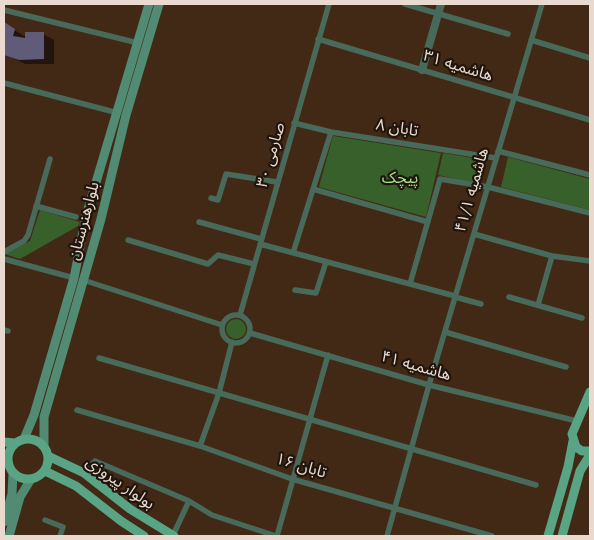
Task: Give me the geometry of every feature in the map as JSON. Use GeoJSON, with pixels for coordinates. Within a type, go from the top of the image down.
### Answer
{"type":"FeatureCollection","features":[{"type":"Feature","properties":{"kind":"main road","name":"بلوارهنرستان"},"geometry":{"type":"LineString","coordinates":[[44,446],[44,417],[79,279],[86,216],[149,4]]}},
{"type":"Feature","properties":{"kind":"main road","name":"بلوارهنرستان"},"geometry":{"type":"LineString","coordinates":[[24,439],[34,415],[100,219],[126,115],[159,4]]}},
{"type":"Feature","properties":{"kind":"main road"},"geometry":{"type":"LineString","coordinates":[[86,216],[100,219]]}},
{"type":"Feature","properties":{"kind":"main road"},"geometry":{"type":"LineString","coordinates":[[548,536],[568,467],[573,441],[572,434],[576,421],[587,403],[590,392]]}},
{"type":"Feature","properties":{"kind":"main road"},"geometry":{"type":"LineString","coordinates":[[4,442],[14,443],[24,439],[35,440],[44,446],[48,456],[45,471],[31,479],[20,497],[8,536]]}},
{"type":"Feature","properties":{"kind":"main road"},"geometry":{"type":"LineString","coordinates":[[573,441],[582,451],[590,451]]}},
{"type":"Feature","properties":{"kind":"main road"},"geometry":{"type":"LineString","coordinates":[[14,443],[8,452],[6,462],[18,477],[31,479]]}},
{"type":"Feature","properties":{"kind":"main road"},"geometry":{"type":"LineString","coordinates":[[562,536],[580,471],[590,455]]}},
{"type":"Feature","properties":{"kind":"main road","name":"بولوار پیروزی"},"geometry":{"type":"LineString","coordinates":[[48,456],[84,473],[130,509],[175,533]]}},
{"type":"Feature","properties":{"kind":"main road","name":"بولوار پیروزی"},"geometry":{"type":"LineString","coordinates":[[45,471],[76,486],[121,521],[144,536]]}},
{"type":"Feature","properties":{"kind":"main road"},"geometry":{"type":"LineString","coordinates":[[4,522],[12,494],[13,473]]}},
{"type":"Feature","properties":{"kind":"street","name":"صارمی ۳۰"},"geometry":{"type":"LineString","coordinates":[[240,315],[328,4]]}},
{"type":"Feature","properties":{"kind":"street"},"geometry":{"type":"LineString","coordinates":[[405,4],[508,34]]}},
{"type":"Feature","properties":{"kind":"street"},"geometry":{"type":"LineString","coordinates":[[422,70],[441,4]]}},
{"type":"Feature","properties":{"kind":"street","name":"هاشمیه ۴۱/۱"},"geometry":{"type":"LineString","coordinates":[[387,536],[429,385],[542,4]]}},
{"type":"Feature","properties":{"kind":"street"},"geometry":{"type":"LineString","coordinates":[[4,10],[138,43]]}},
{"type":"Feature","properties":{"kind":"street","name":"هاشمیه ۳۱"},"geometry":{"type":"LineString","coordinates":[[318,39],[590,120]]}},
{"type":"Feature","properties":{"kind":"street"},"geometry":{"type":"LineString","coordinates":[[531,40],[590,58]]}},
{"type":"Feature","properties":{"kind":"street"},"geometry":{"type":"LineString","coordinates":[[4,83],[118,113]]}},
{"type":"Feature","properties":{"kind":"street","name":"تابان ۸"},"geometry":{"type":"LineString","coordinates":[[294,123],[331,132],[496,158]]}},
{"type":"Feature","properties":{"kind":"street"},"geometry":{"type":"LineString","coordinates":[[292,253],[331,132]]}},
{"type":"Feature","properties":{"kind":"street"},"geometry":{"type":"LineString","coordinates":[[498,151],[590,175]]}},
{"type":"Feature","properties":{"kind":"street"},"geometry":{"type":"LineString","coordinates":[[4,252],[26,238],[50,159]]}},
{"type":"Feature","properties":{"kind":"street"},"geometry":{"type":"LineString","coordinates":[[211,198],[218,200],[226,174],[277,182]]}},
{"type":"Feature","properties":{"kind":"street"},"geometry":{"type":"LineString","coordinates":[[410,284],[440,179],[488,187],[590,213]]}},
{"type":"Feature","properties":{"kind":"street"},"geometry":{"type":"LineString","coordinates":[[313,189],[428,222]]}},
{"type":"Feature","properties":{"kind":"street"},"geometry":{"type":"LineString","coordinates":[[36,206],[76,217]]}},
{"type":"Feature","properties":{"kind":"street"},"geometry":{"type":"LineString","coordinates":[[199,222],[292,253],[482,304]]}},
{"type":"Feature","properties":{"kind":"street"},"geometry":{"type":"LineString","coordinates":[[474,234],[552,256],[590,261]]}},
{"type":"Feature","properties":{"kind":"street"},"geometry":{"type":"LineString","coordinates":[[128,240],[208,264],[218,255],[254,264]]}},
{"type":"Feature","properties":{"kind":"street"},"geometry":{"type":"LineString","coordinates":[[538,305],[552,256]]}},
{"type":"Feature","properties":{"kind":"street"},"geometry":{"type":"LineString","coordinates":[[4,259],[79,279],[222,325]]}},
{"type":"Feature","properties":{"kind":"street"},"geometry":{"type":"LineString","coordinates":[[295,290],[316,293],[326,262]]}},
{"type":"Feature","properties":{"kind":"street"},"geometry":{"type":"LineString","coordinates":[[509,297],[582,318]]}},
{"type":"Feature","properties":{"kind":"street"},"geometry":{"type":"LineString","coordinates":[[240,315],[248,322],[250,333],[243,341],[232,342],[223,336],[222,325],[229,316],[240,315]]}},
{"type":"Feature","properties":{"kind":"street"},"geometry":{"type":"LineString","coordinates":[[445,332],[566,367]]}},
{"type":"Feature","properties":{"kind":"street","name":"هاشمیه ۴۱"},"geometry":{"type":"LineString","coordinates":[[250,333],[429,385],[576,421]]}},
{"type":"Feature","properties":{"kind":"street"},"geometry":{"type":"LineString","coordinates":[[200,446],[219,393],[232,342]]}},
{"type":"Feature","properties":{"kind":"street"},"geometry":{"type":"LineString","coordinates":[[84,473],[95,461],[189,501],[212,515],[276,536],[328,355]]}},
{"type":"Feature","properties":{"kind":"street"},"geometry":{"type":"LineString","coordinates":[[99,358],[536,485]]}},
{"type":"Feature","properties":{"kind":"street","name":"تابان ۱۶"},"geometry":{"type":"LineString","coordinates":[[77,410],[200,446],[292,479],[492,536]]}},
{"type":"Feature","properties":{"kind":"street"},"geometry":{"type":"LineString","coordinates":[[175,533],[189,501]]}},
{"type":"Feature","properties":{"kind":"street"},"geometry":{"type":"LineString","coordinates":[[45,520],[62,527],[60,536]]}},
{"type":"Feature","properties":{"kind":"green space","name":"پیچک"},"geometry":{"type":"Polygon","coordinates":[[[333,136],[441,153],[426,217],[319,187],[333,136]]]}},
{"type":"Feature","properties":{"kind":"green space"},"geometry":{"type":"Polygon","coordinates":[[[443,153],[480,159],[475,183],[438,175],[443,153]]]}},
{"type":"Feature","properties":{"kind":"green space"},"geometry":{"type":"Polygon","coordinates":[[[508,157],[590,179],[590,210],[501,187],[508,157]]]}},
{"type":"Feature","properties":{"kind":"green space"},"geometry":{"type":"Polygon","coordinates":[[[40,210],[80,222],[78,226],[20,259],[5,254],[30,241],[40,210]]]}},
{"type":"Feature","properties":{"kind":"green space"},"geometry":{"type":"Polygon","coordinates":[[[232,319],[240,319],[246,325],[246,333],[240,339],[232,339],[226,333],[226,325],[232,319]]]}},
{"type":"Feature","properties":{"kind":"building"},"geometry":{"type":"Polygon","coordinates":[[[4,22],[15,29],[13,36],[25,38],[25,32],[44,32],[44,59],[19,60],[4,55],[4,22]]]}}]}
